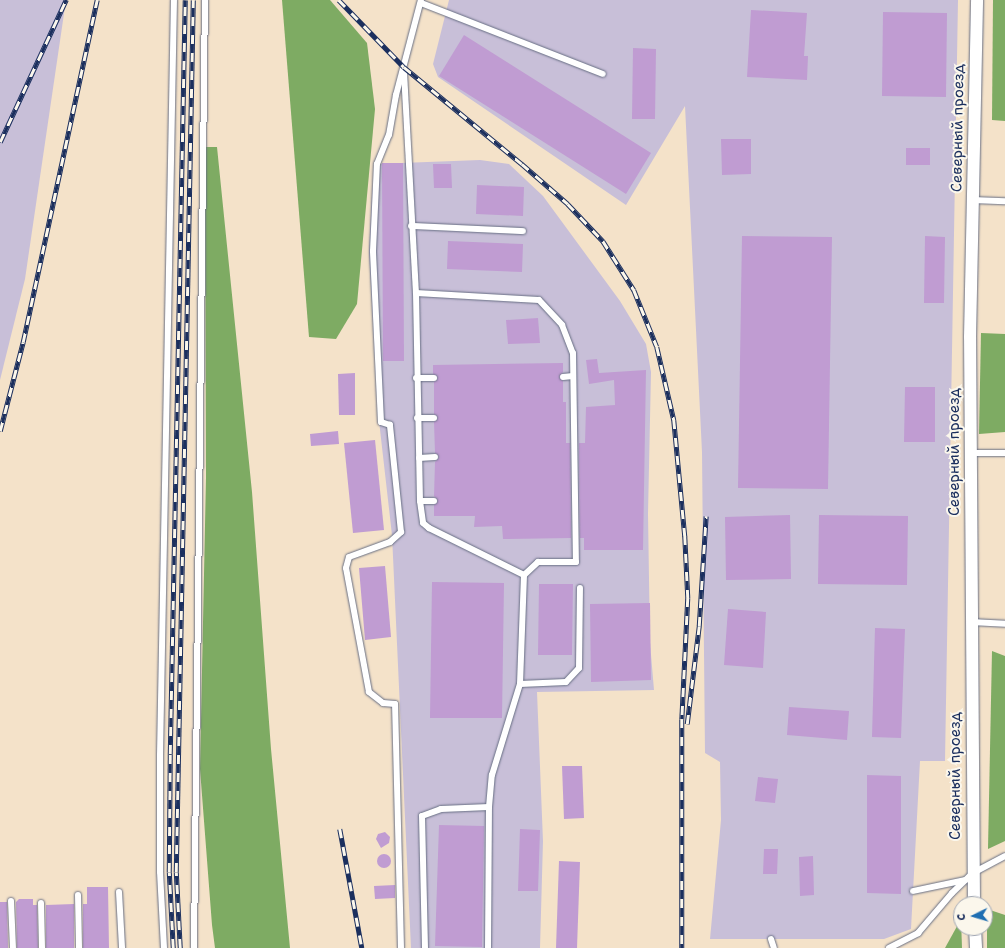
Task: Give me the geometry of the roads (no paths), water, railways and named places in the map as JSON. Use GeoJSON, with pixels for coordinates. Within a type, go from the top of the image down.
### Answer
{"type":"FeatureCollection","features":[{"type":"Feature","properties":{"kind":"street","name":"Северный проезд"},"geometry":{"type":"LineString","coordinates":[[973,896],[970,877],[972,200],[977,0]]}},
{"type":"Feature","properties":{"kind":"street"},"geometry":{"type":"LineString","coordinates":[[975,936],[976,948]]}},
{"type":"Feature","properties":{"kind":"lane"},"geometry":{"type":"LineString","coordinates":[[164,948],[160,872],[160,755],[174,0]]}},
{"type":"Feature","properties":{"kind":"lane"},"geometry":{"type":"LineString","coordinates":[[194,948],[205,0]]}},
{"type":"Feature","properties":{"kind":"lane"},"geometry":{"type":"LineString","coordinates":[[401,948],[395,704],[383,703],[369,692],[346,568],[349,557],[390,542],[401,532],[390,424],[381,422],[373,251],[377,164],[388,134],[396,95],[421,2],[603,74]]}},
{"type":"Feature","properties":{"kind":"lane"},"geometry":{"type":"LineString","coordinates":[[404,67],[411,226],[416,293],[416,378],[421,517],[429,528],[524,575]]}},
{"type":"Feature","properties":{"kind":"lane"},"geometry":{"type":"LineString","coordinates":[[972,200],[1005,201]]}},
{"type":"Feature","properties":{"kind":"lane"},"geometry":{"type":"LineString","coordinates":[[411,226],[523,231]]}},
{"type":"Feature","properties":{"kind":"lane"},"geometry":{"type":"LineString","coordinates":[[416,293],[539,300],[562,325],[573,353],[575,455],[573,498],[576,562],[538,562],[524,575],[520,684],[492,775],[489,807],[488,948]]}},
{"type":"Feature","properties":{"kind":"lane"},"geometry":{"type":"LineString","coordinates":[[563,377],[573,376]]}},
{"type":"Feature","properties":{"kind":"lane"},"geometry":{"type":"LineString","coordinates":[[416,378],[434,378]]}},
{"type":"Feature","properties":{"kind":"lane"},"geometry":{"type":"LineString","coordinates":[[566,417],[574,417]]}},
{"type":"Feature","properties":{"kind":"lane"},"geometry":{"type":"LineString","coordinates":[[418,418],[434,418]]}},
{"type":"Feature","properties":{"kind":"lane"},"geometry":{"type":"LineString","coordinates":[[971,453],[1005,453]]}},
{"type":"Feature","properties":{"kind":"lane"},"geometry":{"type":"LineString","coordinates":[[567,456],[575,455]]}},
{"type":"Feature","properties":{"kind":"lane"},"geometry":{"type":"LineString","coordinates":[[419,458],[435,457]]}},
{"type":"Feature","properties":{"kind":"lane"},"geometry":{"type":"LineString","coordinates":[[420,501],[434,501]]}},
{"type":"Feature","properties":{"kind":"lane"},"geometry":{"type":"LineString","coordinates":[[520,684],[566,682],[579,668],[580,588]]}},
{"type":"Feature","properties":{"kind":"lane"},"geometry":{"type":"LineString","coordinates":[[971,622],[1005,624]]}},
{"type":"Feature","properties":{"kind":"lane"},"geometry":{"type":"LineString","coordinates":[[425,948],[422,816],[441,809],[489,807]]}},
{"type":"Feature","properties":{"kind":"lane"},"geometry":{"type":"LineString","coordinates":[[889,948],[918,933],[970,877],[1005,856]]}},
{"type":"Feature","properties":{"kind":"lane"},"geometry":{"type":"LineString","coordinates":[[913,891],[970,877]]}},
{"type":"Feature","properties":{"kind":"lane"},"geometry":{"type":"LineString","coordinates":[[119,892],[122,948]]}},
{"type":"Feature","properties":{"kind":"lane"},"geometry":{"type":"LineString","coordinates":[[78,895],[79,948]]}},
{"type":"Feature","properties":{"kind":"lane"},"geometry":{"type":"LineString","coordinates":[[11,902],[13,948]]}},
{"type":"Feature","properties":{"kind":"lane"},"geometry":{"type":"LineString","coordinates":[[41,903],[42,948]]}},
{"type":"Feature","properties":{"kind":"lane"},"geometry":{"type":"LineString","coordinates":[[771,940],[774,948]]}},
{"type":"Feature","properties":{"kind":"railway"},"geometry":{"type":"LineString","coordinates":[[0,142],[66,0]]}},
{"type":"Feature","properties":{"kind":"railway"},"geometry":{"type":"LineString","coordinates":[[0,431],[23,342],[97,0]]}},
{"type":"Feature","properties":{"kind":"railway"},"geometry":{"type":"LineString","coordinates":[[173,948],[169,872],[170,754],[185,0]]}},
{"type":"Feature","properties":{"kind":"railway"},"geometry":{"type":"LineString","coordinates":[[180,948],[176,872],[193,0]]}},
{"type":"Feature","properties":{"kind":"railway"},"geometry":{"type":"LineString","coordinates":[[339,0],[404,67],[522,164],[568,204],[603,241],[634,290],[657,347],[674,420],[685,536],[688,598],[682,719],[682,948]]}},
{"type":"Feature","properties":{"kind":"railway"},"geometry":{"type":"LineString","coordinates":[[687,724],[699,626],[706,516]]}},
{"type":"Feature","properties":{"kind":"railway"},"geometry":{"type":"LineString","coordinates":[[340,829],[362,948]]}}]}
